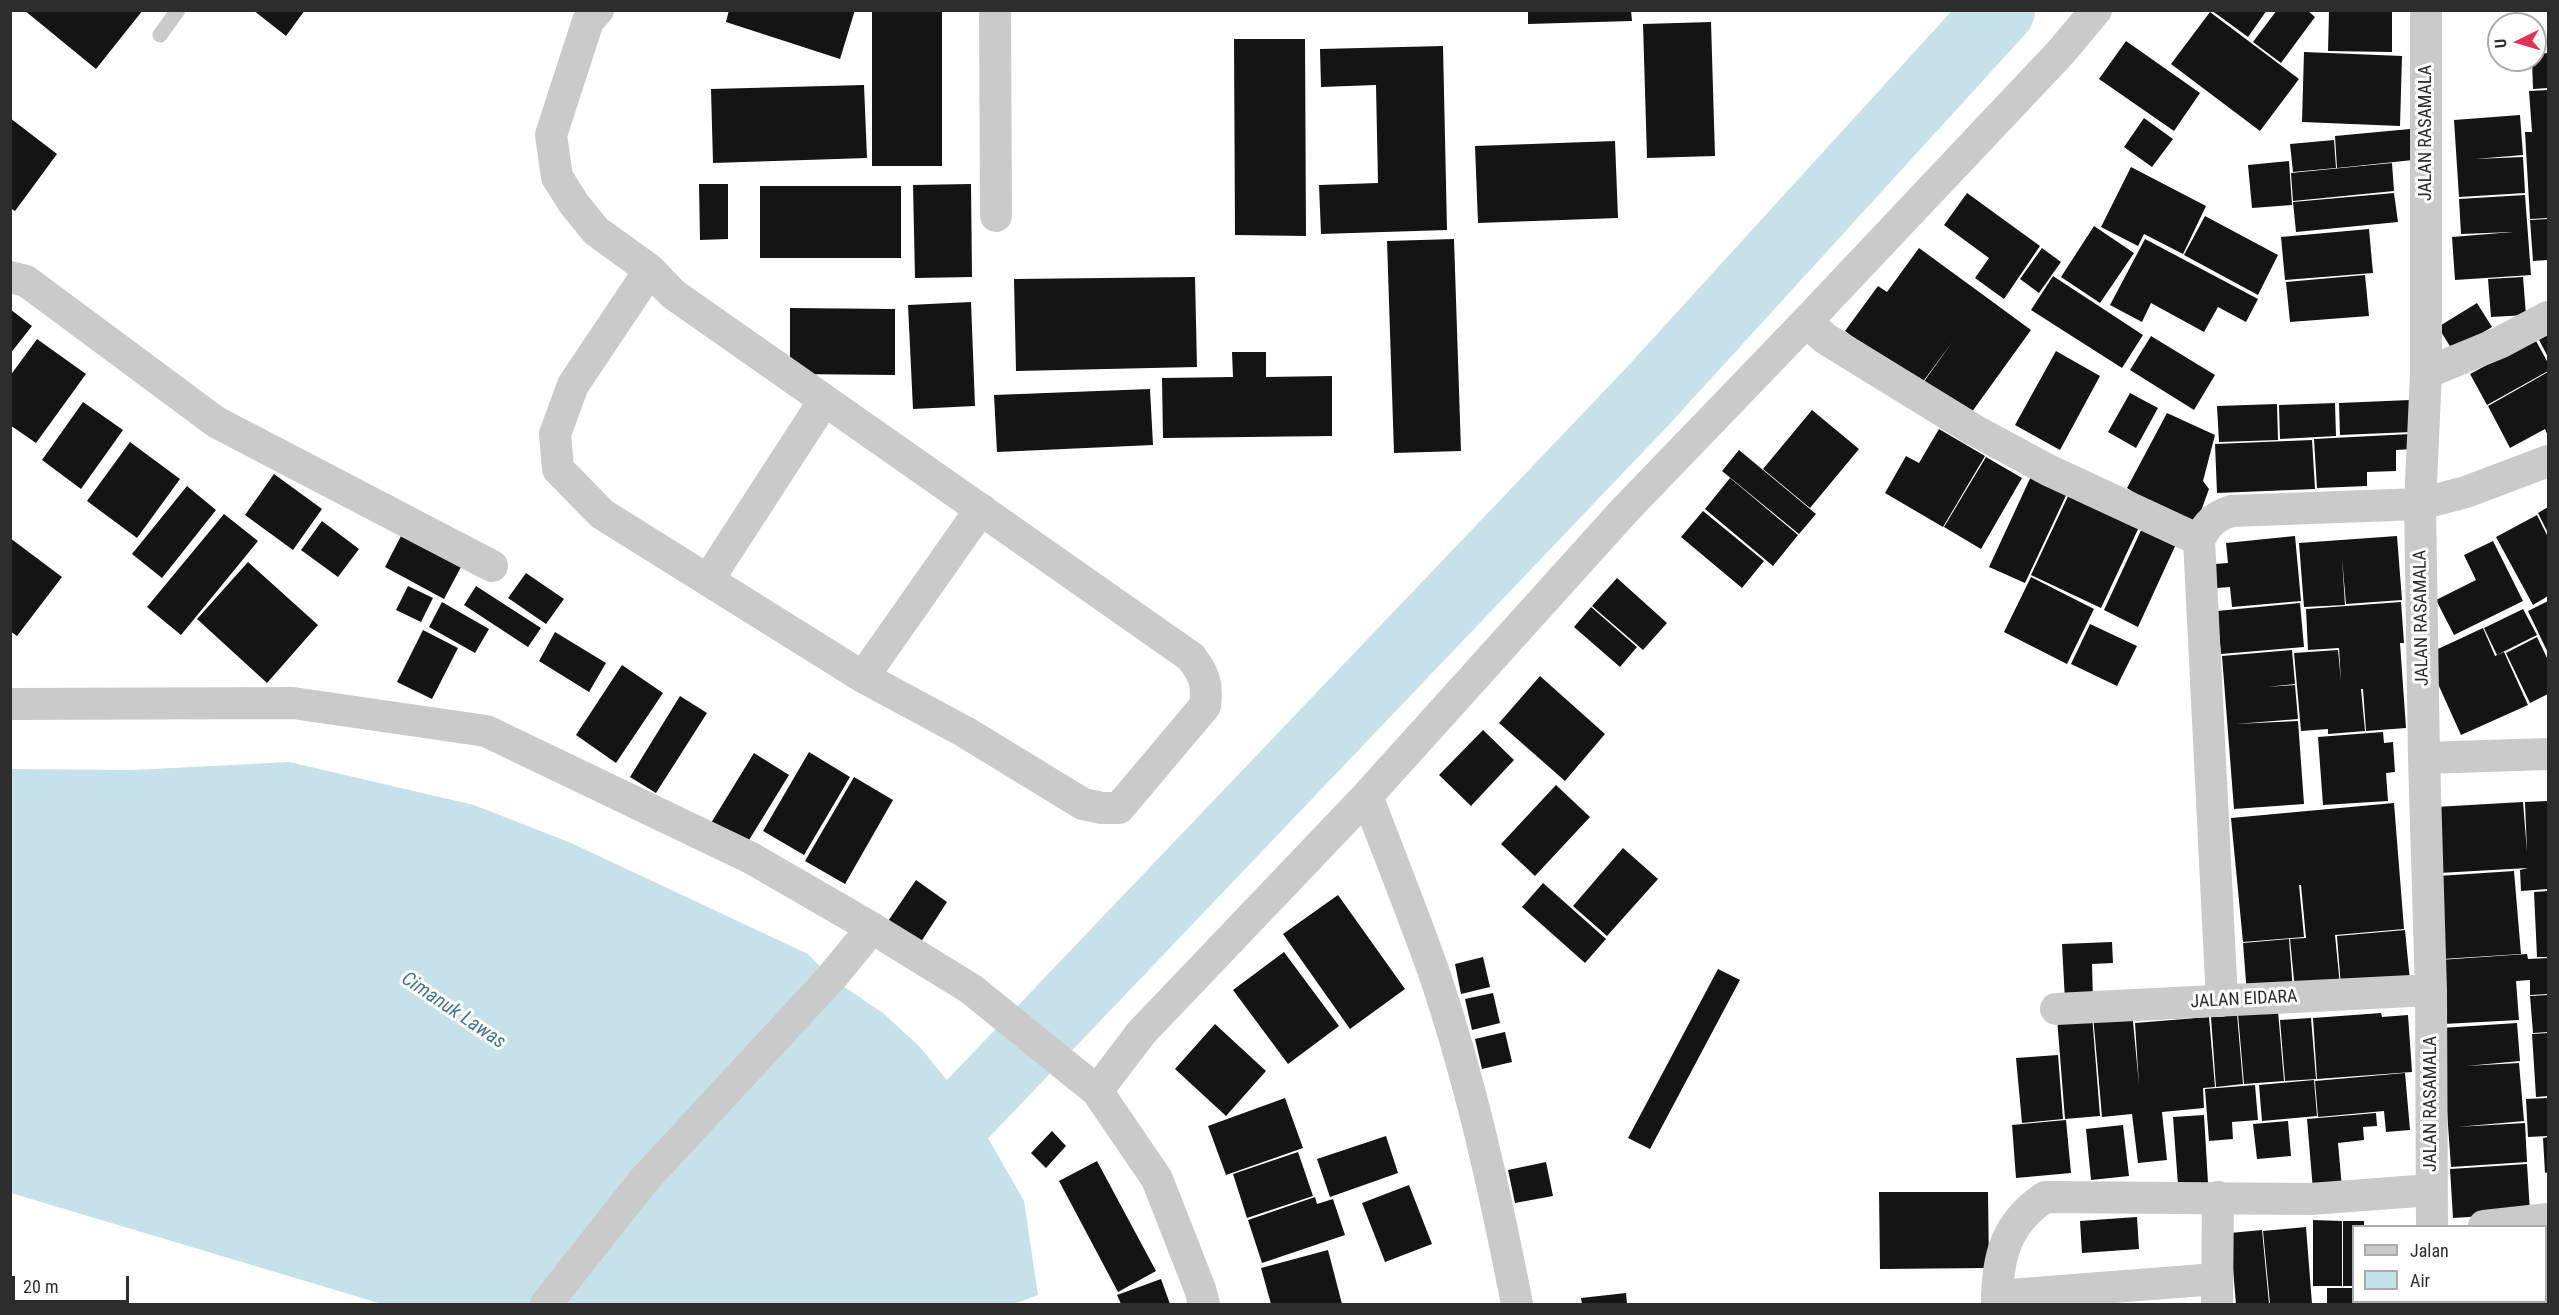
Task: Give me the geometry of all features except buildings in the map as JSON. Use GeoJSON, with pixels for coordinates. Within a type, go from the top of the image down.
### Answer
{"type":"FeatureCollection","features":[{"type":"Feature","properties":{"kind":"street"},"geometry":{"type":"LineString","coordinates":[[598,10],[588,21],[551,135],[557,177],[574,204],[596,231],[650,270],[673,294],[1191,657],[1205,677],[1207,691],[1205,706],[1119,808],[1102,808],[1083,804],[965,732],[863,677],[602,514],[558,469],[555,434],[573,385],[650,270]]}},
{"type":"Feature","properties":{"kind":"street"},"geometry":{"type":"LineString","coordinates":[[995,10],[996,216]]}},
{"type":"Feature","properties":{"kind":"street"},"geometry":{"type":"LineString","coordinates":[[1097,1091],[1141,1033],[1367,796],[1624,511],[2061,52],[2096,10]]}},
{"type":"Feature","properties":{"kind":"street","name":"JALAN RASAMALA"},"geometry":{"type":"LineString","coordinates":[[2426,10],[2426,373],[2420,504],[2424,758],[2432,990],[2432,1225]]}},
{"type":"Feature","properties":{"kind":"street"},"geometry":{"type":"LineString","coordinates":[[10,276],[26,281],[216,422],[492,566]]}},
{"type":"Feature","properties":{"kind":"street"},"geometry":{"type":"LineString","coordinates":[[2426,373],[2499,343],[2548,316]]}},
{"type":"Feature","properties":{"kind":"street"},"geometry":{"type":"LineString","coordinates":[[1806,322],[1826,339],[1974,430],[2048,470],[2199,540]]}},
{"type":"Feature","properties":{"kind":"street"},"geometry":{"type":"LineString","coordinates":[[708,580],[824,401]]}},
{"type":"Feature","properties":{"kind":"street"},"geometry":{"type":"LineString","coordinates":[[2222,1001],[2199,540],[2206,527],[2217,516],[2231,511],[2420,504],[2466,492],[2548,461]]}},
{"type":"Feature","properties":{"kind":"street"},"geometry":{"type":"LineString","coordinates":[[863,677],[981,509]]}},
{"type":"Feature","properties":{"kind":"street"},"geometry":{"type":"LineString","coordinates":[[10,704],[292,703],[486,731],[751,858],[971,989],[1097,1091],[1157,1179],[1200,1289],[1204,1305]]}},
{"type":"Feature","properties":{"kind":"street"},"geometry":{"type":"LineString","coordinates":[[2424,758],[2548,754]]}},
{"type":"Feature","properties":{"kind":"street"},"geometry":{"type":"LineString","coordinates":[[1367,796],[1433,971],[1469,1093],[1502,1229],[1517,1305]]}},
{"type":"Feature","properties":{"kind":"street"},"geometry":{"type":"LineString","coordinates":[[546,1305],[676,1144],[831,978],[872,928]]}},
{"type":"Feature","properties":{"kind":"street","name":"JALAN EIDARA"},"geometry":{"type":"LineString","coordinates":[[2056,1009],[2432,990]]}},
{"type":"Feature","properties":{"kind":"street"},"geometry":{"type":"LineString","coordinates":[[2218,1197],[2216,1292],[1997,1300],[2001,1263],[2007,1239],[2017,1221],[2045,1197],[2218,1197],[2310,1199],[2431,1190]]}},
{"type":"Feature","properties":{"kind":"street"},"geometry":{"type":"LineString","coordinates":[[2500,1225],[2548,1219]]}},
{"type":"Feature","properties":{"kind":"lane"},"geometry":{"type":"LineString","coordinates":[[160,35],[178,10]]}},
{"type":"Feature","properties":{"kind":"water","name":"Cimanuk Lawas"},"geometry":{"type":"Polygon","coordinates":[[[289,762],[474,805],[571,843],[808,954],[831,978],[883,1013],[920,1047],[950,1084],[989,1140],[1024,1201],[1038,1295],[1014,1304],[382,1304],[11,1193],[10,769],[134,770],[289,762]]]}},
{"type":"Feature","properties":{"kind":"waterway"},"geometry":{"type":"LineString","coordinates":[[900,1180],[1646,398],[2000,10]]}}]}
